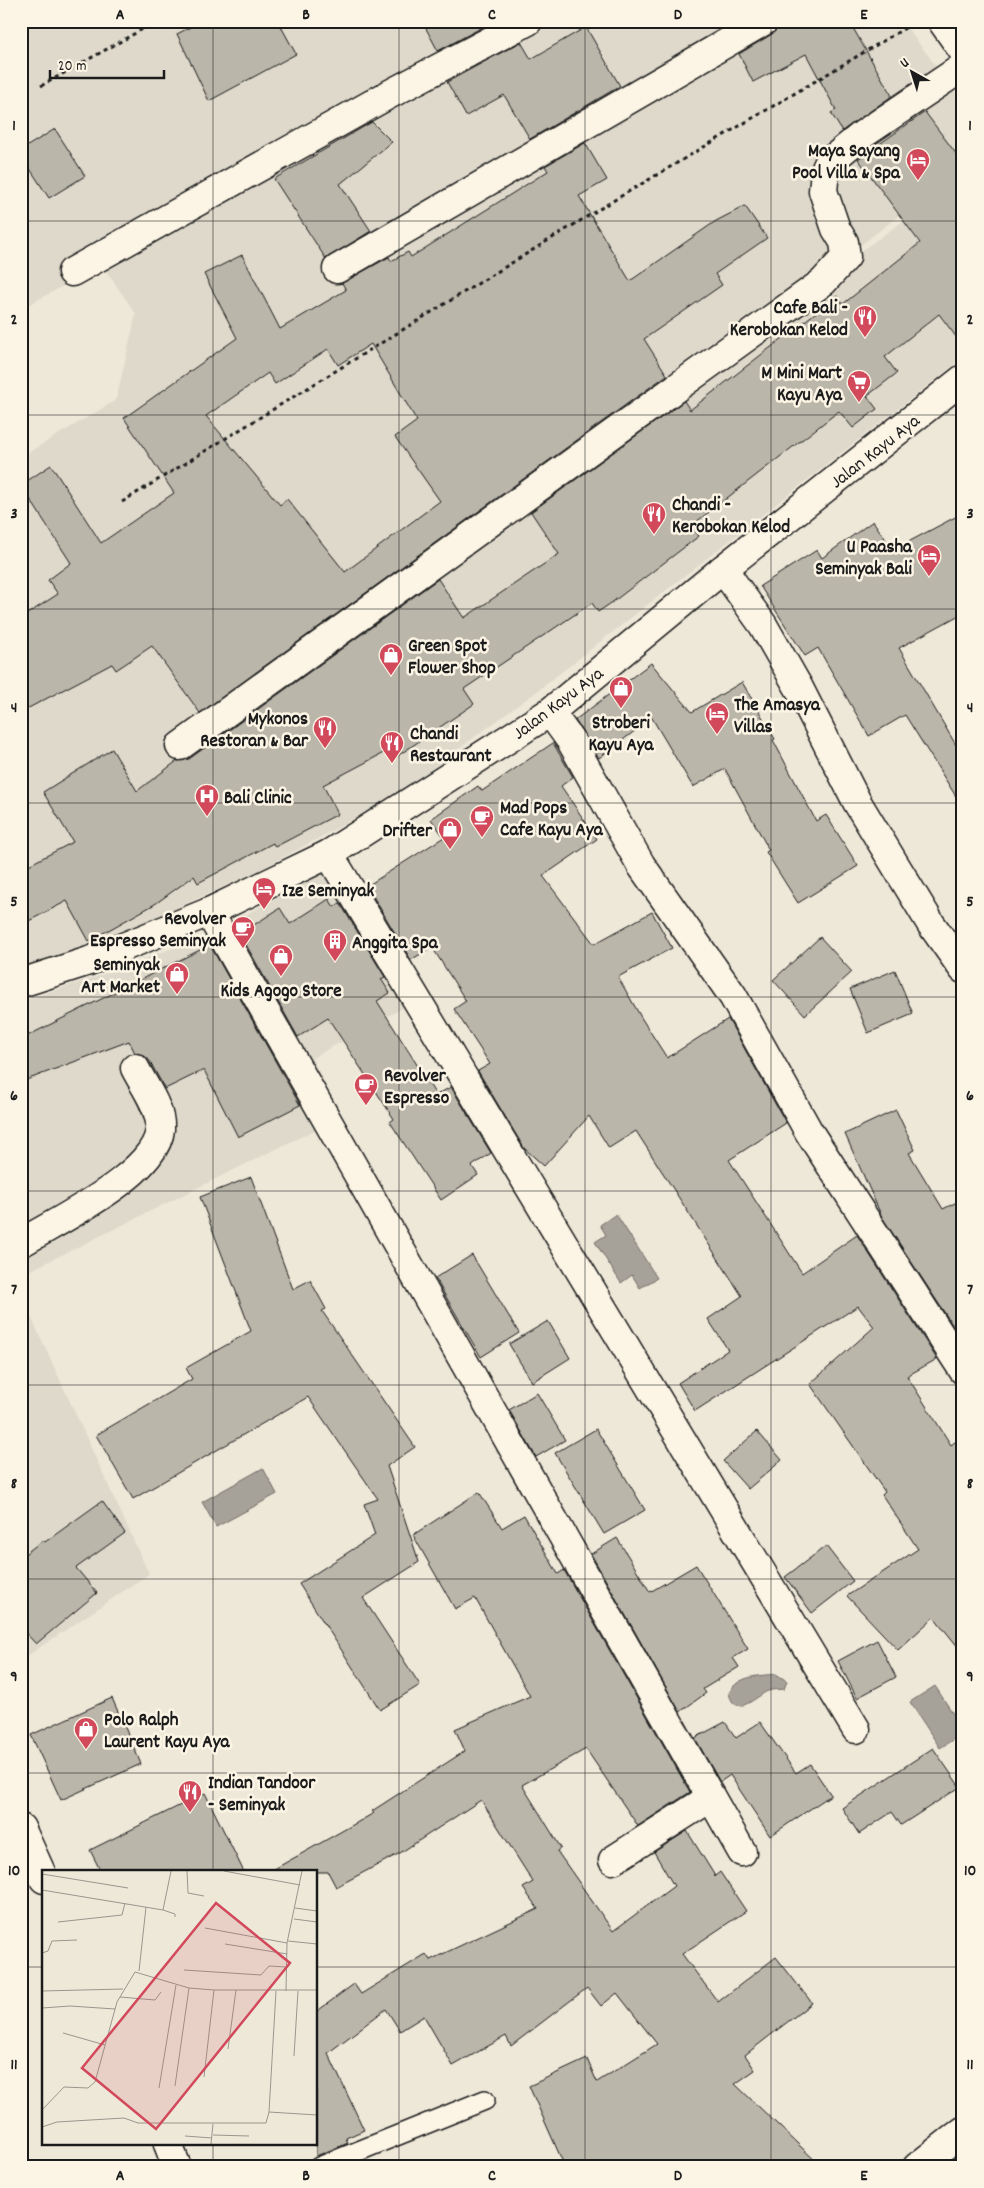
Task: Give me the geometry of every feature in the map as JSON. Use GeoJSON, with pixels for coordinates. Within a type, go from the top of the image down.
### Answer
{"type":"FeatureCollection","features":[{"type":"Feature","properties":{"kind":"street"},"geometry":{"type":"LineString","coordinates":[[72,272],[388,95],[528,21]]}},
{"type":"Feature","properties":{"kind":"street"},"geometry":{"type":"LineString","coordinates":[[337,269],[764,21]]}},
{"type":"Feature","properties":{"kind":"street"},"geometry":{"type":"LineString","coordinates":[[942,21],[963,51]]}},
{"type":"Feature","properties":{"kind":"street"},"geometry":{"type":"LineString","coordinates":[[180,746],[823,282],[846,257],[844,242],[836,229],[823,191],[825,171],[829,162],[862,135],[963,67]]}},
{"type":"Feature","properties":{"kind":"street","name":"Jalan Kayu Aya"},"geometry":{"type":"LineString","coordinates":[[21,983],[89,961],[209,912],[329,854],[550,712],[723,569],[963,379]]}},
{"type":"Feature","properties":{"kind":"street"},"geometry":{"type":"LineString","coordinates":[[723,569],[763,625],[799,688],[857,802],[931,924],[963,970]]}},
{"type":"Feature","properties":{"kind":"street"},"geometry":{"type":"LineString","coordinates":[[550,712],[570,740],[641,865],[733,996],[809,1132],[963,1370]]}},
{"type":"Feature","properties":{"kind":"street"},"geometry":{"type":"LineString","coordinates":[[329,854],[856,1729]]}},
{"type":"Feature","properties":{"kind":"street"},"geometry":{"type":"LineString","coordinates":[[209,912],[742,1852]]}},
{"type":"Feature","properties":{"kind":"street"},"geometry":{"type":"LineString","coordinates":[[21,1243],[112,1188],[139,1167],[156,1145],[160,1124],[152,1102],[134,1068]]}},
{"type":"Feature","properties":{"kind":"street"},"geometry":{"type":"LineString","coordinates":[[613,1860],[710,1798]]}},
{"type":"Feature","properties":{"kind":"street"},"geometry":{"type":"LineString","coordinates":[[24,1845],[42,1876]]}},
{"type":"Feature","properties":{"kind":"street"},"geometry":{"type":"LineString","coordinates":[[917,2167],[963,2131]]}},
{"type":"Feature","properties":{"kind":"street"},"geometry":{"type":"LineString","coordinates":[[169,2146],[177,2167]]}},
{"type":"Feature","properties":{"kind":"lane"},"geometry":{"type":"LineString","coordinates":[[319,2167],[485,2100]]}},
{"type":"Feature","properties":{"kind":"path"},"geometry":{"type":"LineString","coordinates":[[41,86],[156,21]]}},
{"type":"Feature","properties":{"kind":"path"},"geometry":{"type":"LineString","coordinates":[[122,502],[606,205],[917,21]]}},
{"type":"Feature","properties":{"kind":"shaded area"},"geometry":{"type":"Polygon","coordinates":[[[21,21],[505,21],[395,99],[542,21],[902,21],[963,102],[963,166],[773,313],[963,179],[963,358],[536,692],[389,800],[258,871],[80,952],[21,970],[21,457],[116,400],[136,314],[102,265],[21,309],[21,21]]]}},
{"type":"Feature","properties":{"kind":"shaded area"},"geometry":{"type":"Polygon","coordinates":[[[323,871],[408,1005],[312,1058],[341,1117],[21,1275],[21,1001],[99,976],[215,932],[323,871]]]}},
{"type":"Feature","properties":{"kind":"shaded area"},"geometry":{"type":"Polygon","coordinates":[[[616,1214],[657,1278],[640,1288],[632,1275],[621,1283],[595,1242],[606,1235],[600,1225],[616,1214]]]}},
{"type":"Feature","properties":{"kind":"shaded area"},"geometry":{"type":"Polygon","coordinates":[[[21,1295],[149,1574],[21,1660],[21,1295]]]}},
{"type":"Feature","properties":{"kind":"shaded area"},"geometry":{"type":"Polygon","coordinates":[[[263,1468],[277,1494],[216,1527],[202,1502],[263,1468]]]}},
{"type":"Feature","properties":{"kind":"shaded area"},"geometry":{"type":"Polygon","coordinates":[[[776,1674],[787,1681],[784,1689],[768,1691],[741,1706],[736,1705],[732,1701],[729,1693],[738,1683],[756,1676],[776,1674]]]}},
{"type":"Feature","properties":{"kind":"shaded area"},"geometry":{"type":"Polygon","coordinates":[[[935,1686],[963,1729],[963,1733],[940,1748],[910,1702],[935,1686]]]}},
{"type":"Feature","properties":{"kind":"building"},"geometry":{"type":"Polygon","coordinates":[[[202,21],[278,21],[296,54],[209,101],[177,34],[202,21]]]}},
{"type":"Feature","properties":{"kind":"building"},"geometry":{"type":"Polygon","coordinates":[[[422,21],[494,21],[438,51],[422,21]]]}},
{"type":"Feature","properties":{"kind":"building"},"geometry":{"type":"Polygon","coordinates":[[[780,21],[849,21],[892,96],[842,131],[831,113],[836,110],[806,54],[753,82],[739,54],[772,34],[778,28],[780,21]]]}},
{"type":"Feature","properties":{"kind":"building"},"geometry":{"type":"Polygon","coordinates":[[[586,27],[620,86],[530,139],[504,95],[466,116],[447,82],[521,42],[531,59],[586,27]]]}},
{"type":"Feature","properties":{"kind":"building"},"geometry":{"type":"Polygon","coordinates":[[[925,112],[963,163],[963,346],[939,314],[885,357],[897,373],[867,396],[877,409],[853,428],[839,411],[691,526],[699,536],[614,601],[598,612],[592,603],[464,689],[474,704],[396,757],[391,749],[323,785],[338,814],[275,847],[273,843],[198,883],[194,876],[155,904],[89,941],[67,901],[21,925],[21,869],[73,842],[43,792],[112,749],[137,791],[177,761],[189,759],[438,579],[464,618],[559,554],[531,512],[684,401],[690,410],[837,296],[843,304],[920,243],[858,159],[925,112]]]}},
{"type":"Feature","properties":{"kind":"building"},"geometry":{"type":"Polygon","coordinates":[[[372,122],[392,142],[340,184],[371,231],[326,259],[274,179],[372,122]]]}},
{"type":"Feature","properties":{"kind":"building"},"geometry":{"type":"Polygon","coordinates":[[[55,129],[85,176],[49,198],[21,155],[21,150],[55,129]]]}},
{"type":"Feature","properties":{"kind":"building"},"geometry":{"type":"Polygon","coordinates":[[[585,143],[607,180],[579,196],[630,281],[716,221],[745,206],[767,238],[715,274],[722,285],[644,339],[667,375],[200,713],[152,646],[116,670],[112,664],[21,712],[21,618],[58,594],[48,580],[71,563],[21,485],[51,465],[101,543],[174,493],[124,418],[237,338],[204,274],[242,255],[280,329],[346,290],[342,283],[389,257],[391,261],[408,252],[411,257],[548,171],[545,166],[585,143]],[[371,344],[338,365],[328,349],[275,384],[268,373],[206,416],[280,505],[287,499],[345,572],[440,501],[395,437],[417,421],[371,344]]]}},
{"type":"Feature","properties":{"kind":"building"},"geometry":{"type":"Polygon","coordinates":[[[963,513],[963,613],[899,648],[963,757],[963,795],[957,798],[905,715],[869,736],[818,648],[805,656],[760,586],[817,550],[822,558],[873,521],[893,550],[963,513]]]}},
{"type":"Feature","properties":{"kind":"building"},"geometry":{"type":"Polygon","coordinates":[[[651,663],[692,712],[742,682],[775,739],[773,740],[816,821],[826,815],[858,866],[798,903],[766,852],[769,850],[725,769],[693,787],[652,718],[599,758],[575,720],[651,663]]]}},
{"type":"Feature","properties":{"kind":"building"},"geometry":{"type":"Polygon","coordinates":[[[553,743],[573,777],[561,786],[597,839],[543,876],[594,944],[652,912],[672,948],[618,977],[642,1019],[667,1058],[728,1019],[786,1123],[729,1160],[802,1273],[857,1235],[937,1359],[907,1376],[951,1445],[963,1436],[963,1653],[934,1617],[898,1650],[847,1596],[918,1549],[882,1495],[885,1492],[810,1384],[874,1327],[858,1306],[695,1411],[678,1383],[728,1350],[708,1319],[742,1296],[636,1131],[609,1148],[589,1116],[544,1166],[524,1148],[478,1071],[490,1064],[454,1009],[466,1001],[432,947],[411,960],[367,886],[444,837],[431,819],[478,786],[482,791],[553,743]]]}},
{"type":"Feature","properties":{"kind":"building"},"geometry":{"type":"Polygon","coordinates":[[[329,899],[334,907],[340,903],[385,977],[381,979],[390,993],[377,1001],[436,1095],[451,1087],[491,1153],[472,1166],[478,1175],[441,1200],[390,1122],[394,1119],[328,1018],[298,1037],[240,934],[280,908],[290,924],[329,899]]]}},
{"type":"Feature","properties":{"kind":"building"},"geometry":{"type":"Polygon","coordinates":[[[820,937],[852,972],[805,1015],[773,980],[820,937]]]}},
{"type":"Feature","properties":{"kind":"building"},"geometry":{"type":"Polygon","coordinates":[[[210,945],[300,1105],[238,1137],[204,1070],[165,1089],[149,1060],[143,1055],[135,1053],[129,1041],[21,1082],[21,1039],[210,945]]]}},
{"type":"Feature","properties":{"kind":"building"},"geometry":{"type":"Polygon","coordinates":[[[895,970],[913,1014],[868,1033],[850,989],[895,970]]]}},
{"type":"Feature","properties":{"kind":"building"},"geometry":{"type":"Polygon","coordinates":[[[896,1110],[915,1150],[909,1153],[943,1209],[963,1199],[963,1341],[882,1217],[845,1134],[896,1110]]]}},
{"type":"Feature","properties":{"kind":"building"},"geometry":{"type":"Polygon","coordinates":[[[251,1177],[293,1289],[310,1280],[326,1309],[322,1311],[415,1447],[387,1466],[419,1562],[363,1598],[420,1685],[380,1710],[299,1584],[375,1535],[364,1504],[378,1499],[308,1397],[133,1499],[96,1435],[192,1379],[186,1368],[251,1331],[200,1197],[251,1177]]]}},
{"type":"Feature","properties":{"kind":"building"},"geometry":{"type":"Polygon","coordinates":[[[472,1255],[519,1333],[481,1357],[435,1278],[472,1255]]]}},
{"type":"Feature","properties":{"kind":"building"},"geometry":{"type":"Polygon","coordinates":[[[548,1321],[570,1358],[532,1382],[509,1344],[548,1321]]]}},
{"type":"Feature","properties":{"kind":"building"},"geometry":{"type":"Polygon","coordinates":[[[537,1393],[565,1440],[536,1457],[509,1410],[537,1393]]]}},
{"type":"Feature","properties":{"kind":"building"},"geometry":{"type":"Polygon","coordinates":[[[596,1429],[645,1510],[604,1534],[555,1453],[596,1429]]]}},
{"type":"Feature","properties":{"kind":"building"},"geometry":{"type":"Polygon","coordinates":[[[757,1431],[782,1460],[748,1489],[723,1461],[757,1431]]]}},
{"type":"Feature","properties":{"kind":"building"},"geometry":{"type":"Polygon","coordinates":[[[479,1492],[502,1528],[524,1515],[558,1574],[564,1570],[690,1792],[638,1826],[586,1749],[522,1785],[561,1848],[557,1851],[613,1931],[674,1886],[654,1852],[687,1831],[715,1876],[720,1872],[746,1911],[682,1954],[718,2002],[776,1957],[812,2003],[745,2055],[755,2070],[735,2084],[822,2167],[565,2167],[529,2086],[587,2059],[597,2082],[657,2044],[617,1993],[601,2006],[587,1988],[511,2046],[506,2036],[453,2066],[424,2016],[400,2031],[386,2009],[328,2053],[364,2130],[346,2138],[348,2143],[316,2156],[316,2146],[318,2146],[318,2011],[354,1984],[361,1994],[426,1954],[430,1960],[538,1909],[523,1888],[533,1882],[481,1800],[400,1853],[336,1887],[328,1872],[318,1872],[318,1870],[273,1870],[374,1813],[372,1811],[465,1751],[455,1729],[530,1696],[475,1598],[455,1609],[413,1535],[479,1492]]]}},
{"type":"Feature","properties":{"kind":"building"},"geometry":{"type":"Polygon","coordinates":[[[102,1501],[125,1533],[76,1568],[97,1593],[36,1644],[21,1628],[21,1557],[102,1501]]]}},
{"type":"Feature","properties":{"kind":"building"},"geometry":{"type":"Polygon","coordinates":[[[617,1538],[650,1592],[696,1565],[748,1649],[733,1658],[739,1667],[703,1689],[706,1693],[680,1712],[591,1554],[617,1538]]]}},
{"type":"Feature","properties":{"kind":"building"},"geometry":{"type":"Polygon","coordinates":[[[826,1546],[853,1581],[812,1613],[785,1577],[826,1546]]]}},
{"type":"Feature","properties":{"kind":"building"},"geometry":{"type":"Polygon","coordinates":[[[877,1640],[896,1677],[857,1698],[838,1661],[877,1640]]]}},
{"type":"Feature","properties":{"kind":"building","name":"Polo Ralph Laurent Kayu Aya"},"geometry":{"type":"Polygon","coordinates":[[[112,1698],[141,1764],[61,1800],[31,1735],[112,1698]]]}},
{"type":"Feature","properties":{"kind":"building"},"geometry":{"type":"Polygon","coordinates":[[[725,1722],[736,1738],[760,1722],[796,1773],[810,1764],[831,1795],[770,1836],[730,1775],[720,1782],[695,1738],[725,1722]]]}},
{"type":"Feature","properties":{"kind":"building"},"geometry":{"type":"Polygon","coordinates":[[[933,1748],[960,1787],[901,1825],[892,1812],[859,1834],[842,1808],[933,1748]]]}},
{"type":"Feature","properties":{"kind":"building","name":"Indian Tandoor - Seminyak"},"geometry":{"type":"Polygon","coordinates":[[[205,1793],[243,1870],[100,1870],[90,1850],[205,1793]]]}},
{"type":"Feature","properties":{"kind":"place","name":"Maya Sayang Pool Villa & Spa"},"geometry":{"type":"Point","coordinates":[918,181]}},
{"type":"Feature","properties":{"kind":"place","name":"Cafe Bali - Kerobokan Kelod"},"geometry":{"type":"Point","coordinates":[865,338]}},
{"type":"Feature","properties":{"kind":"place","name":"M Mini Mart Kayu Aya"},"geometry":{"type":"Point","coordinates":[859,403]}},
{"type":"Feature","properties":{"kind":"place","name":"Chandi - Kerobokan Kelod"},"geometry":{"type":"Point","coordinates":[654,535]}},
{"type":"Feature","properties":{"kind":"place","name":"U Paasha Seminyak Bali"},"geometry":{"type":"Point","coordinates":[929,577]}},
{"type":"Feature","properties":{"kind":"place","name":"Green Spot Flower Shop"},"geometry":{"type":"Point","coordinates":[391,676]}},
{"type":"Feature","properties":{"kind":"place","name":"Stroberi Kayu Aya"},"geometry":{"type":"Point","coordinates":[621,709]}},
{"type":"Feature","properties":{"kind":"place","name":"The Amasya Villas"},"geometry":{"type":"Point","coordinates":[717,735]}},
{"type":"Feature","properties":{"kind":"place","name":"Mykonos Restoran & Bar"},"geometry":{"type":"Point","coordinates":[325,749]}},
{"type":"Feature","properties":{"kind":"place","name":"Chandi Restaurant"},"geometry":{"type":"Point","coordinates":[392,764]}},
{"type":"Feature","properties":{"kind":"place","name":"Bali Clinic"},"geometry":{"type":"Point","coordinates":[207,817]}},
{"type":"Feature","properties":{"kind":"place","name":"Mad Pops Cafe Kayu Aya"},"geometry":{"type":"Point","coordinates":[482,838]}},
{"type":"Feature","properties":{"kind":"place","name":"Drifter"},"geometry":{"type":"Point","coordinates":[450,850]}},
{"type":"Feature","properties":{"kind":"place","name":"Ize Seminyak"},"geometry":{"type":"Point","coordinates":[264,910]}},
{"type":"Feature","properties":{"kind":"place","name":"Revolver Espresso Seminyak"},"geometry":{"type":"Point","coordinates":[243,949]}},
{"type":"Feature","properties":{"kind":"place","name":"Anggita Spa"},"geometry":{"type":"Point","coordinates":[335,962]}},
{"type":"Feature","properties":{"kind":"place","name":"Kids Agogo Store"},"geometry":{"type":"Point","coordinates":[281,977]}},
{"type":"Feature","properties":{"kind":"place","name":"Seminyak Art Market"},"geometry":{"type":"Point","coordinates":[177,995]}},
{"type":"Feature","properties":{"kind":"place","name":"Revolver Espresso"},"geometry":{"type":"Point","coordinates":[366,1106]}},
{"type":"Feature","properties":{"kind":"place","name":"Polo Ralph Laurent Kayu Aya"},"geometry":{"type":"Point","coordinates":[86,1750]}},
{"type":"Feature","properties":{"kind":"place","name":"Indian Tandoor - Seminyak"},"geometry":{"type":"Point","coordinates":[190,1813]}}]}
